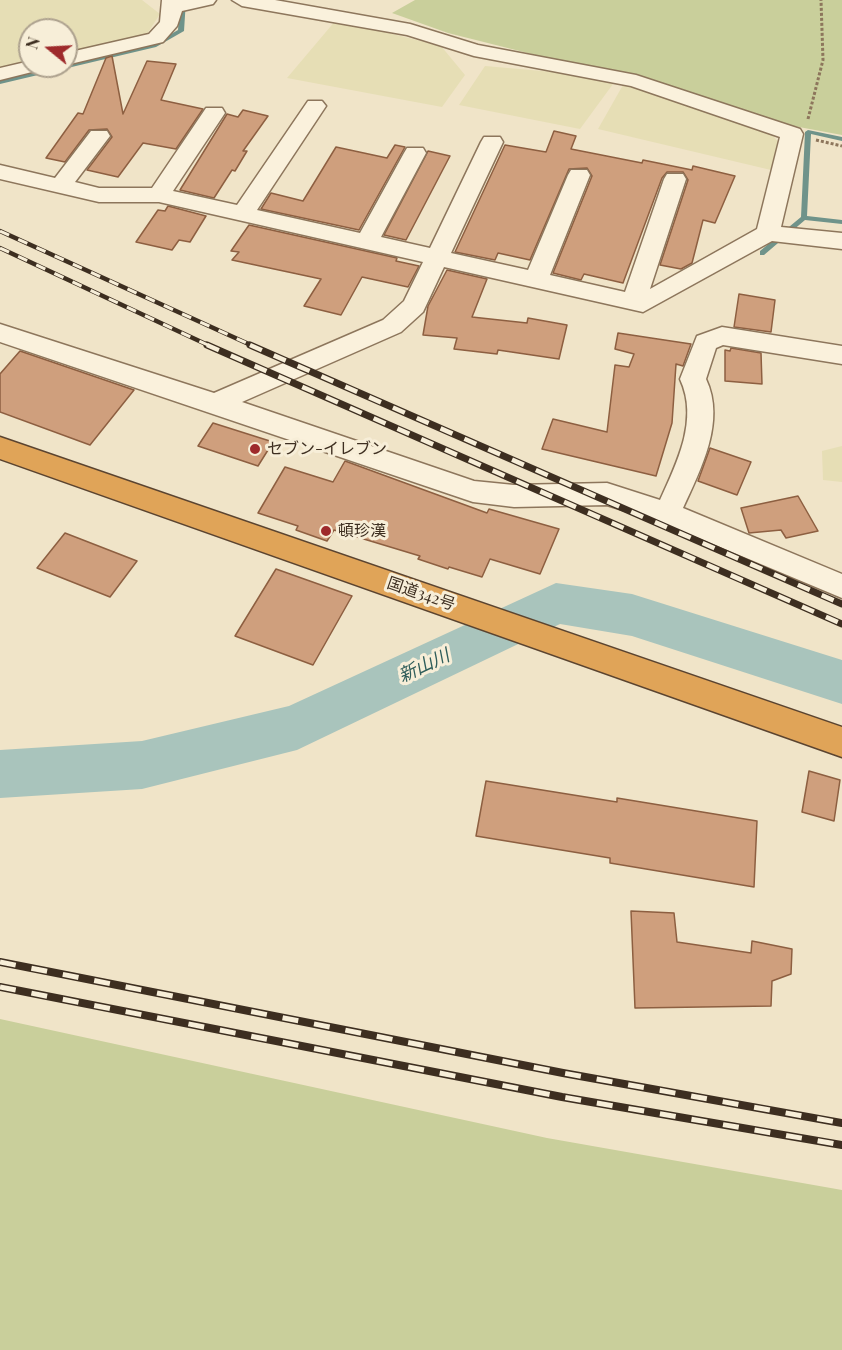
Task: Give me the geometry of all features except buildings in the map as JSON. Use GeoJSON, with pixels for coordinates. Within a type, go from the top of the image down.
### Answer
{"type":"FeatureCollection","features":[{"type":"Feature","properties":{"kind":"highway","name":"国道342号"},"geometry":{"type":"LineString","coordinates":[[0,448],[842,742]]}},
{"type":"Feature","properties":{"kind":"street"},"geometry":{"type":"LineString","coordinates":[[78,55],[156,38],[165,32],[171,19],[173,3],[206,0]]}},
{"type":"Feature","properties":{"kind":"street"},"geometry":{"type":"LineString","coordinates":[[242,0],[410,30],[474,50],[636,81],[792,134],[768,233]]}},
{"type":"Feature","properties":{"kind":"street"},"geometry":{"type":"LineString","coordinates":[[0,74],[18,70]]}},
{"type":"Feature","properties":{"kind":"street"},"geometry":{"type":"LineString","coordinates":[[243,214],[315,106]]}},
{"type":"Feature","properties":{"kind":"street"},"geometry":{"type":"LineString","coordinates":[[159,195],[214,113]]}},
{"type":"Feature","properties":{"kind":"street"},"geometry":{"type":"LineString","coordinates":[[60,187],[99,136]]}},
{"type":"Feature","properties":{"kind":"street"},"geometry":{"type":"LineString","coordinates":[[215,403],[392,326],[414,306],[435,257],[492,142]]}},
{"type":"Feature","properties":{"kind":"street"},"geometry":{"type":"LineString","coordinates":[[368,242],[415,153]]}},
{"type":"Feature","properties":{"kind":"street"},"geometry":{"type":"LineString","coordinates":[[0,172],[99,195],[159,195],[643,304],[768,233],[842,241]]}},
{"type":"Feature","properties":{"kind":"street"},"geometry":{"type":"LineString","coordinates":[[537,280],[579,175]]}},
{"type":"Feature","properties":{"kind":"street"},"geometry":{"type":"LineString","coordinates":[[634,302],[675,180]]}},
{"type":"Feature","properties":{"kind":"street"},"geometry":{"type":"LineString","coordinates":[[0,333],[473,491],[514,496],[607,494],[667,513],[842,586]]}},
{"type":"Feature","properties":{"kind":"street"},"geometry":{"type":"LineString","coordinates":[[667,513],[690,463],[700,423],[701,389],[693,379],[706,342],[722,336],[842,355]]}},
{"type":"Feature","properties":{"kind":"path"},"geometry":{"type":"LineString","coordinates":[[792,134],[810,117],[823,60],[821,0]]}},
{"type":"Feature","properties":{"kind":"shaded area"},"geometry":{"type":"Polygon","coordinates":[[[0,0],[142,0],[160,14],[147,34],[78,50],[78,18],[18,18],[18,64],[0,68],[0,0]]]}},
{"type":"Feature","properties":{"kind":"shaded area"},"geometry":{"type":"Polygon","coordinates":[[[336,20],[441,46],[465,75],[442,107],[287,78],[336,20]]]}},
{"type":"Feature","properties":{"kind":"shaded area"},"geometry":{"type":"Polygon","coordinates":[[[485,66],[576,74],[613,84],[580,129],[459,105],[485,66]]]}},
{"type":"Feature","properties":{"kind":"shaded area"},"geometry":{"type":"Polygon","coordinates":[[[623,85],[650,90],[769,131],[780,144],[771,170],[598,129],[623,85]]]}},
{"type":"Feature","properties":{"kind":"shaded area"},"geometry":{"type":"Polygon","coordinates":[[[842,446],[842,482],[823,480],[822,451],[842,446]]]}},
{"type":"Feature","properties":{"kind":"green space"},"geometry":{"type":"Polygon","coordinates":[[[415,0],[842,0],[842,135],[772,122],[659,86],[448,33],[392,13],[415,0]]]}},
{"type":"Feature","properties":{"kind":"green space"},"geometry":{"type":"Polygon","coordinates":[[[0,1019],[547,1138],[842,1190],[842,1350],[0,1350],[0,1019]]]}},
{"type":"Feature","properties":{"kind":"waterway"},"geometry":{"type":"LineString","coordinates":[[0,82],[154,46],[181,31],[183,0]]}},
{"type":"Feature","properties":{"kind":"waterway"},"geometry":{"type":"LineString","coordinates":[[804,218],[808,132],[842,139]]}},
{"type":"Feature","properties":{"kind":"waterway"},"geometry":{"type":"LineString","coordinates":[[762,253],[804,218]]}},
{"type":"Feature","properties":{"kind":"waterway"},"geometry":{"type":"LineString","coordinates":[[804,218],[842,222]]}},
{"type":"Feature","properties":{"kind":"waterway","name":"新山川"},"geometry":{"type":"LineString","coordinates":[[0,774],[142,765],[297,727],[556,603],[632,615],[842,682]]}},
{"type":"Feature","properties":{"kind":"railway"},"geometry":{"type":"LineString","coordinates":[[0,231],[253,346]]}},
{"type":"Feature","properties":{"kind":"railway"},"geometry":{"type":"LineString","coordinates":[[0,248],[210,346]]}},
{"type":"Feature","properties":{"kind":"railway"},"geometry":{"type":"LineString","coordinates":[[207,345],[842,624]]}},
{"type":"Feature","properties":{"kind":"railway"},"geometry":{"type":"LineString","coordinates":[[250,345],[842,604]]}},
{"type":"Feature","properties":{"kind":"railway"},"geometry":{"type":"LineString","coordinates":[[0,962],[563,1073],[842,1123]]}},
{"type":"Feature","properties":{"kind":"railway"},"geometry":{"type":"LineString","coordinates":[[0,987],[562,1097],[842,1145]]}},
{"type":"Feature","properties":{"kind":"place","name":"セブン-イレブン"},"geometry":{"type":"Point","coordinates":[255,449]}},
{"type":"Feature","properties":{"kind":"place","name":"頓珍漢"},"geometry":{"type":"Point","coordinates":[326,531]}}]}
